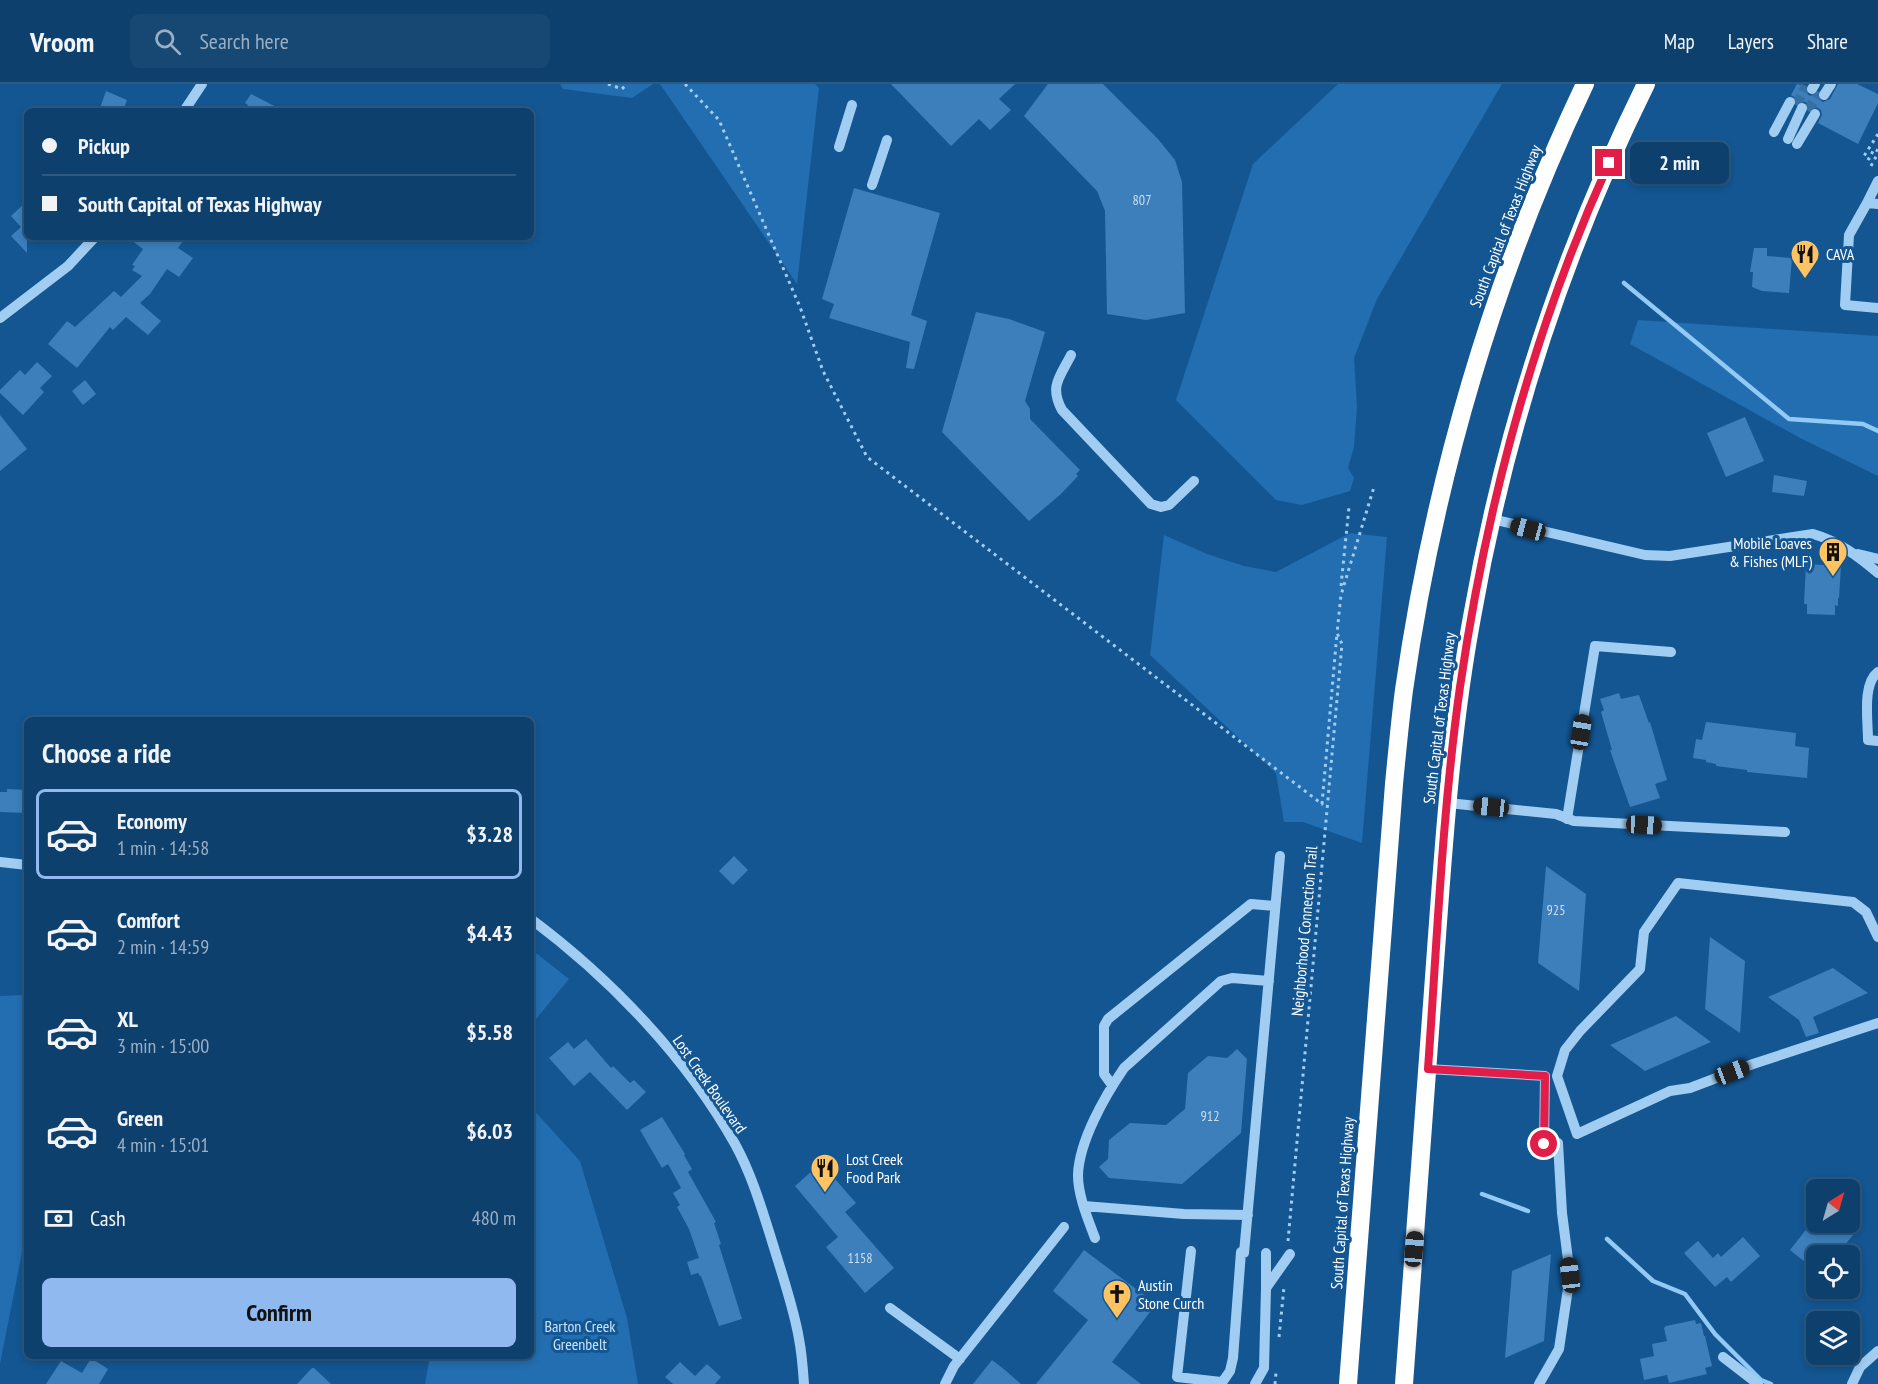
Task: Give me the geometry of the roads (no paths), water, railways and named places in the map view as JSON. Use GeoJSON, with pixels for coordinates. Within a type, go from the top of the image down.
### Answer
{"type":"FeatureCollection","features":[{"type":"Feature","properties":{"kind":"highway","name":"South Capital of Texas Highway"},"geometry":{"type":"LineString","coordinates":[[1348,1384],[1391,813],[1404,691],[1418,603],[1453,444],[1486,333],[1535,198],[1585,84]]}},
{"type":"Feature","properties":{"kind":"highway","name":"South Capital of Texas Highway"},"geometry":{"type":"LineString","coordinates":[[1404,1384],[1448,803],[1467,645],[1492,519],[1520,411],[1552,310],[1603,176],[1646,84]]}},
{"type":"Feature","properties":{"kind":"street"},"geometry":{"type":"LineString","coordinates":[[186,108],[202,84]]}},
{"type":"Feature","properties":{"kind":"street"},"geometry":{"type":"LineString","coordinates":[[1815,88],[1831,84]]}},
{"type":"Feature","properties":{"kind":"street"},"geometry":{"type":"LineString","coordinates":[[838,147],[852,105]]}},
{"type":"Feature","properties":{"kind":"street"},"geometry":{"type":"LineString","coordinates":[[1786,138],[1802,108],[1786,138]]}},
{"type":"Feature","properties":{"kind":"street"},"geometry":{"type":"LineString","coordinates":[[872,185],[887,140]]}},
{"type":"Feature","properties":{"kind":"street"},"geometry":{"type":"LineString","coordinates":[[1878,181],[1873,204],[1849,236],[1845,305],[1878,308]]}},
{"type":"Feature","properties":{"kind":"street"},"geometry":{"type":"LineString","coordinates":[[0,318],[69,266],[92,240]]}},
{"type":"Feature","properties":{"kind":"street"},"geometry":{"type":"LineString","coordinates":[[1071,355],[1054,388],[1056,399],[1062,410],[1151,504],[1161,507],[1169,505],[1194,481]]}},
{"type":"Feature","properties":{"kind":"street"},"geometry":{"type":"LineString","coordinates":[[1492,519],[1645,555],[1670,556],[1813,534],[1855,553],[1878,559]]}},
{"type":"Feature","properties":{"kind":"street"},"geometry":{"type":"LineString","coordinates":[[1855,553],[1878,573]]}},
{"type":"Feature","properties":{"kind":"street"},"geometry":{"type":"LineString","coordinates":[[1567,819],[1595,646],[1671,652]]}},
{"type":"Feature","properties":{"kind":"street"},"geometry":{"type":"LineString","coordinates":[[1878,672],[1872,676],[1868,687],[1868,740],[1878,741]]}},
{"type":"Feature","properties":{"kind":"street"},"geometry":{"type":"LineString","coordinates":[[1448,803],[1556,814],[1574,822],[1785,832]]}},
{"type":"Feature","properties":{"kind":"street"},"geometry":{"type":"LineString","coordinates":[[1191,1251],[1177,1377],[1221,1383],[1230,1371],[1233,1358],[1280,856]]}},
{"type":"Feature","properties":{"kind":"street"},"geometry":{"type":"LineString","coordinates":[[0,862],[24,865]]}},
{"type":"Feature","properties":{"kind":"street"},"geometry":{"type":"LineString","coordinates":[[1577,1134],[1557,1076],[1565,1050],[1580,1030],[1640,969],[1644,932],[1678,884],[1853,902],[1866,912],[1878,937]]}},
{"type":"Feature","properties":{"kind":"street"},"geometry":{"type":"LineString","coordinates":[[1112,1085],[1104,1074],[1104,1026],[1108,1019],[1251,904],[1275,906]]}},
{"type":"Feature","properties":{"kind":"street","name":"Lost Creek Boulevard"},"geometry":{"type":"LineString","coordinates":[[534,921],[605,982],[661,1041],[699,1090],[735,1145],[759,1199],[776,1256],[799,1337],[804,1384]]}},
{"type":"Feature","properties":{"kind":"street"},"geometry":{"type":"LineString","coordinates":[[1095,1238],[1084,1206],[1078,1177],[1080,1158],[1088,1135],[1112,1085],[1124,1068],[1221,981],[1232,978],[1269,981]]}},
{"type":"Feature","properties":{"kind":"street"},"geometry":{"type":"LineString","coordinates":[[1545,1076],[1544,1144],[1558,1143],[1670,1091],[1690,1088],[1753,1064],[1878,1023]]}},
{"type":"Feature","properties":{"kind":"street"},"geometry":{"type":"LineString","coordinates":[[1428,1069],[1557,1076]]}},
{"type":"Feature","properties":{"kind":"street"},"geometry":{"type":"LineString","coordinates":[[1539,1384],[1559,1349],[1570,1275],[1562,1213],[1558,1143]]}},
{"type":"Feature","properties":{"kind":"street"},"geometry":{"type":"LineString","coordinates":[[1084,1206],[1184,1214],[1248,1215]]}},
{"type":"Feature","properties":{"kind":"street"},"geometry":{"type":"LineString","coordinates":[[945,1384],[960,1359],[1064,1227]]}},
{"type":"Feature","properties":{"kind":"street"},"geometry":{"type":"LineString","coordinates":[[1254,1384],[1264,1368],[1266,1253]]}},
{"type":"Feature","properties":{"kind":"street"},"geometry":{"type":"LineString","coordinates":[[1266,1288],[1288,1257]]}},
{"type":"Feature","properties":{"kind":"street"},"geometry":{"type":"LineString","coordinates":[[890,1308],[960,1359]]}},
{"type":"Feature","properties":{"kind":"street"},"geometry":{"type":"LineString","coordinates":[[1852,1384],[1860,1367],[1878,1351]]}},
{"type":"Feature","properties":{"kind":"street"},"geometry":{"type":"LineString","coordinates":[[1723,1357],[1758,1384]]}},
{"type":"Feature","properties":{"kind":"waterway"},"geometry":{"type":"LineString","coordinates":[[1624,283],[1789,419],[1863,424],[1878,431]]}},
{"type":"Feature","properties":{"kind":"waterway"},"geometry":{"type":"LineString","coordinates":[[1482,1194],[1528,1211]]}},
{"type":"Feature","properties":{"kind":"waterway"},"geometry":{"type":"LineString","coordinates":[[1607,1239],[1653,1281],[1685,1294],[1715,1334],[1761,1380],[1771,1384]]}},
{"type":"Feature","properties":{"kind":"tunnel"},"geometry":{"type":"LineString","coordinates":[[1796,105],[1806,86]]}},
{"type":"Feature","properties":{"kind":"tunnel"},"geometry":{"type":"LineString","coordinates":[[1808,111],[1819,92]]}},
{"type":"Feature","properties":{"kind":"place","name":"CAVA"},"geometry":{"type":"Point","coordinates":[1805,280]}},
{"type":"Feature","properties":{"kind":"place","name":"Mobile Loaves & Fishes (MLF)"},"geometry":{"type":"Point","coordinates":[1833,578]}},
{"type":"Feature","properties":{"kind":"place","name":"Lost Creek Food Park"},"geometry":{"type":"Point","coordinates":[825,1194]}},
{"type":"Feature","properties":{"kind":"place","name":"Austin Stone Curch"},"geometry":{"type":"Point","coordinates":[1117,1320]}},
{"type":"Feature","properties":{"kind":"park label","name":"Barton Creek Greenbelt"},"geometry":{"type":"Point","coordinates":[580,1335]}}]}
